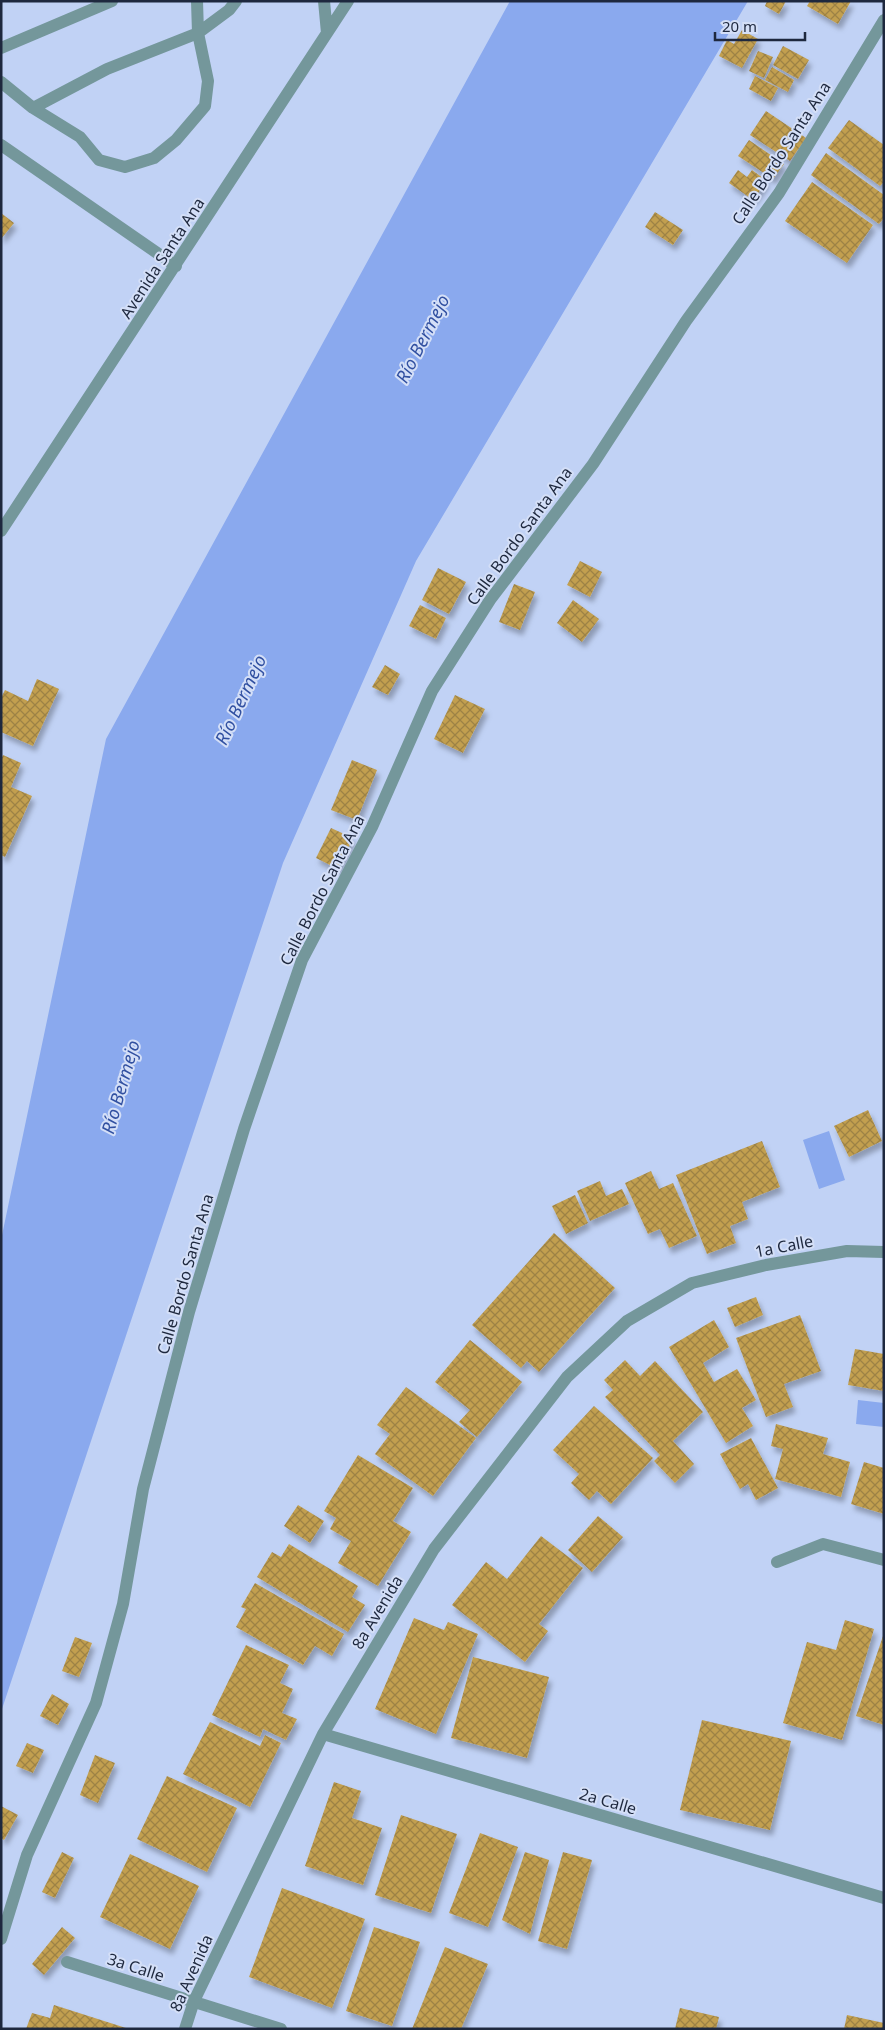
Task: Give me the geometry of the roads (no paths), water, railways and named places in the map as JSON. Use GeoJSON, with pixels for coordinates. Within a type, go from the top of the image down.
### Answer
{"type":"FeatureCollection","features":[{"type":"Feature","properties":{"kind":"street"},"geometry":{"type":"LineString","coordinates":[[1,48],[112,1]]}},
{"type":"Feature","properties":{"kind":"street"},"geometry":{"type":"LineString","coordinates":[[1,82],[33,108],[80,137],[100,160],[125,167],[154,158],[176,140],[205,106],[208,81],[198,33],[198,1]]}},
{"type":"Feature","properties":{"kind":"street"},"geometry":{"type":"LineString","coordinates":[[33,108],[107,68],[198,33],[230,10],[236,1]]}},
{"type":"Feature","properties":{"kind":"street"},"geometry":{"type":"LineString","coordinates":[[324,1],[327,33]]}},
{"type":"Feature","properties":{"kind":"street","name":"Avenida Santa Ana"},"geometry":{"type":"LineString","coordinates":[[1,531],[348,1]]}},
{"type":"Feature","properties":{"kind":"street","name":"Calle Bordo Santa Ana"},"geometry":{"type":"LineString","coordinates":[[1,1939],[27,1855],[96,1703],[123,1604],[143,1489],[189,1312],[244,1129],[302,960],[372,827],[432,691],[490,600],[593,464],[686,321],[779,193],[884,20]]}},
{"type":"Feature","properties":{"kind":"street"},"geometry":{"type":"LineString","coordinates":[[1,145],[176,266]]}},
{"type":"Feature","properties":{"kind":"street","name":"1a Calle"},"geometry":{"type":"LineString","coordinates":[[692,1283],[766,1265],[848,1251],[884,1252]]}},
{"type":"Feature","properties":{"kind":"street","name":"8a Avenida"},"geometry":{"type":"LineString","coordinates":[[185,2029],[193,2003],[323,1734],[434,1549],[567,1377],[627,1321],[692,1283]]}},
{"type":"Feature","properties":{"kind":"street"},"geometry":{"type":"LineString","coordinates":[[777,1562],[823,1544],[884,1560]]}},
{"type":"Feature","properties":{"kind":"street","name":"2a Calle"},"geometry":{"type":"LineString","coordinates":[[323,1734],[884,1898]]}},
{"type":"Feature","properties":{"kind":"street","name":"3a Calle"},"geometry":{"type":"LineString","coordinates":[[67,1962],[280,2029]]}},
{"type":"Feature","properties":{"kind":"water","name":"Río Bermejo"},"geometry":{"type":"Polygon","coordinates":[[[510,1],[748,1],[416,561],[283,863],[1,1712],[1,1240],[106,739],[510,1]]]}},
{"type":"Feature","properties":{"kind":"water"},"geometry":{"type":"Polygon","coordinates":[[[829,1131],[845,1180],[819,1189],[803,1140],[829,1131]]]}},
{"type":"Feature","properties":{"kind":"water"},"geometry":{"type":"Polygon","coordinates":[[[858,1400],[884,1403],[884,1427],[856,1424],[858,1400]]]}}]}
